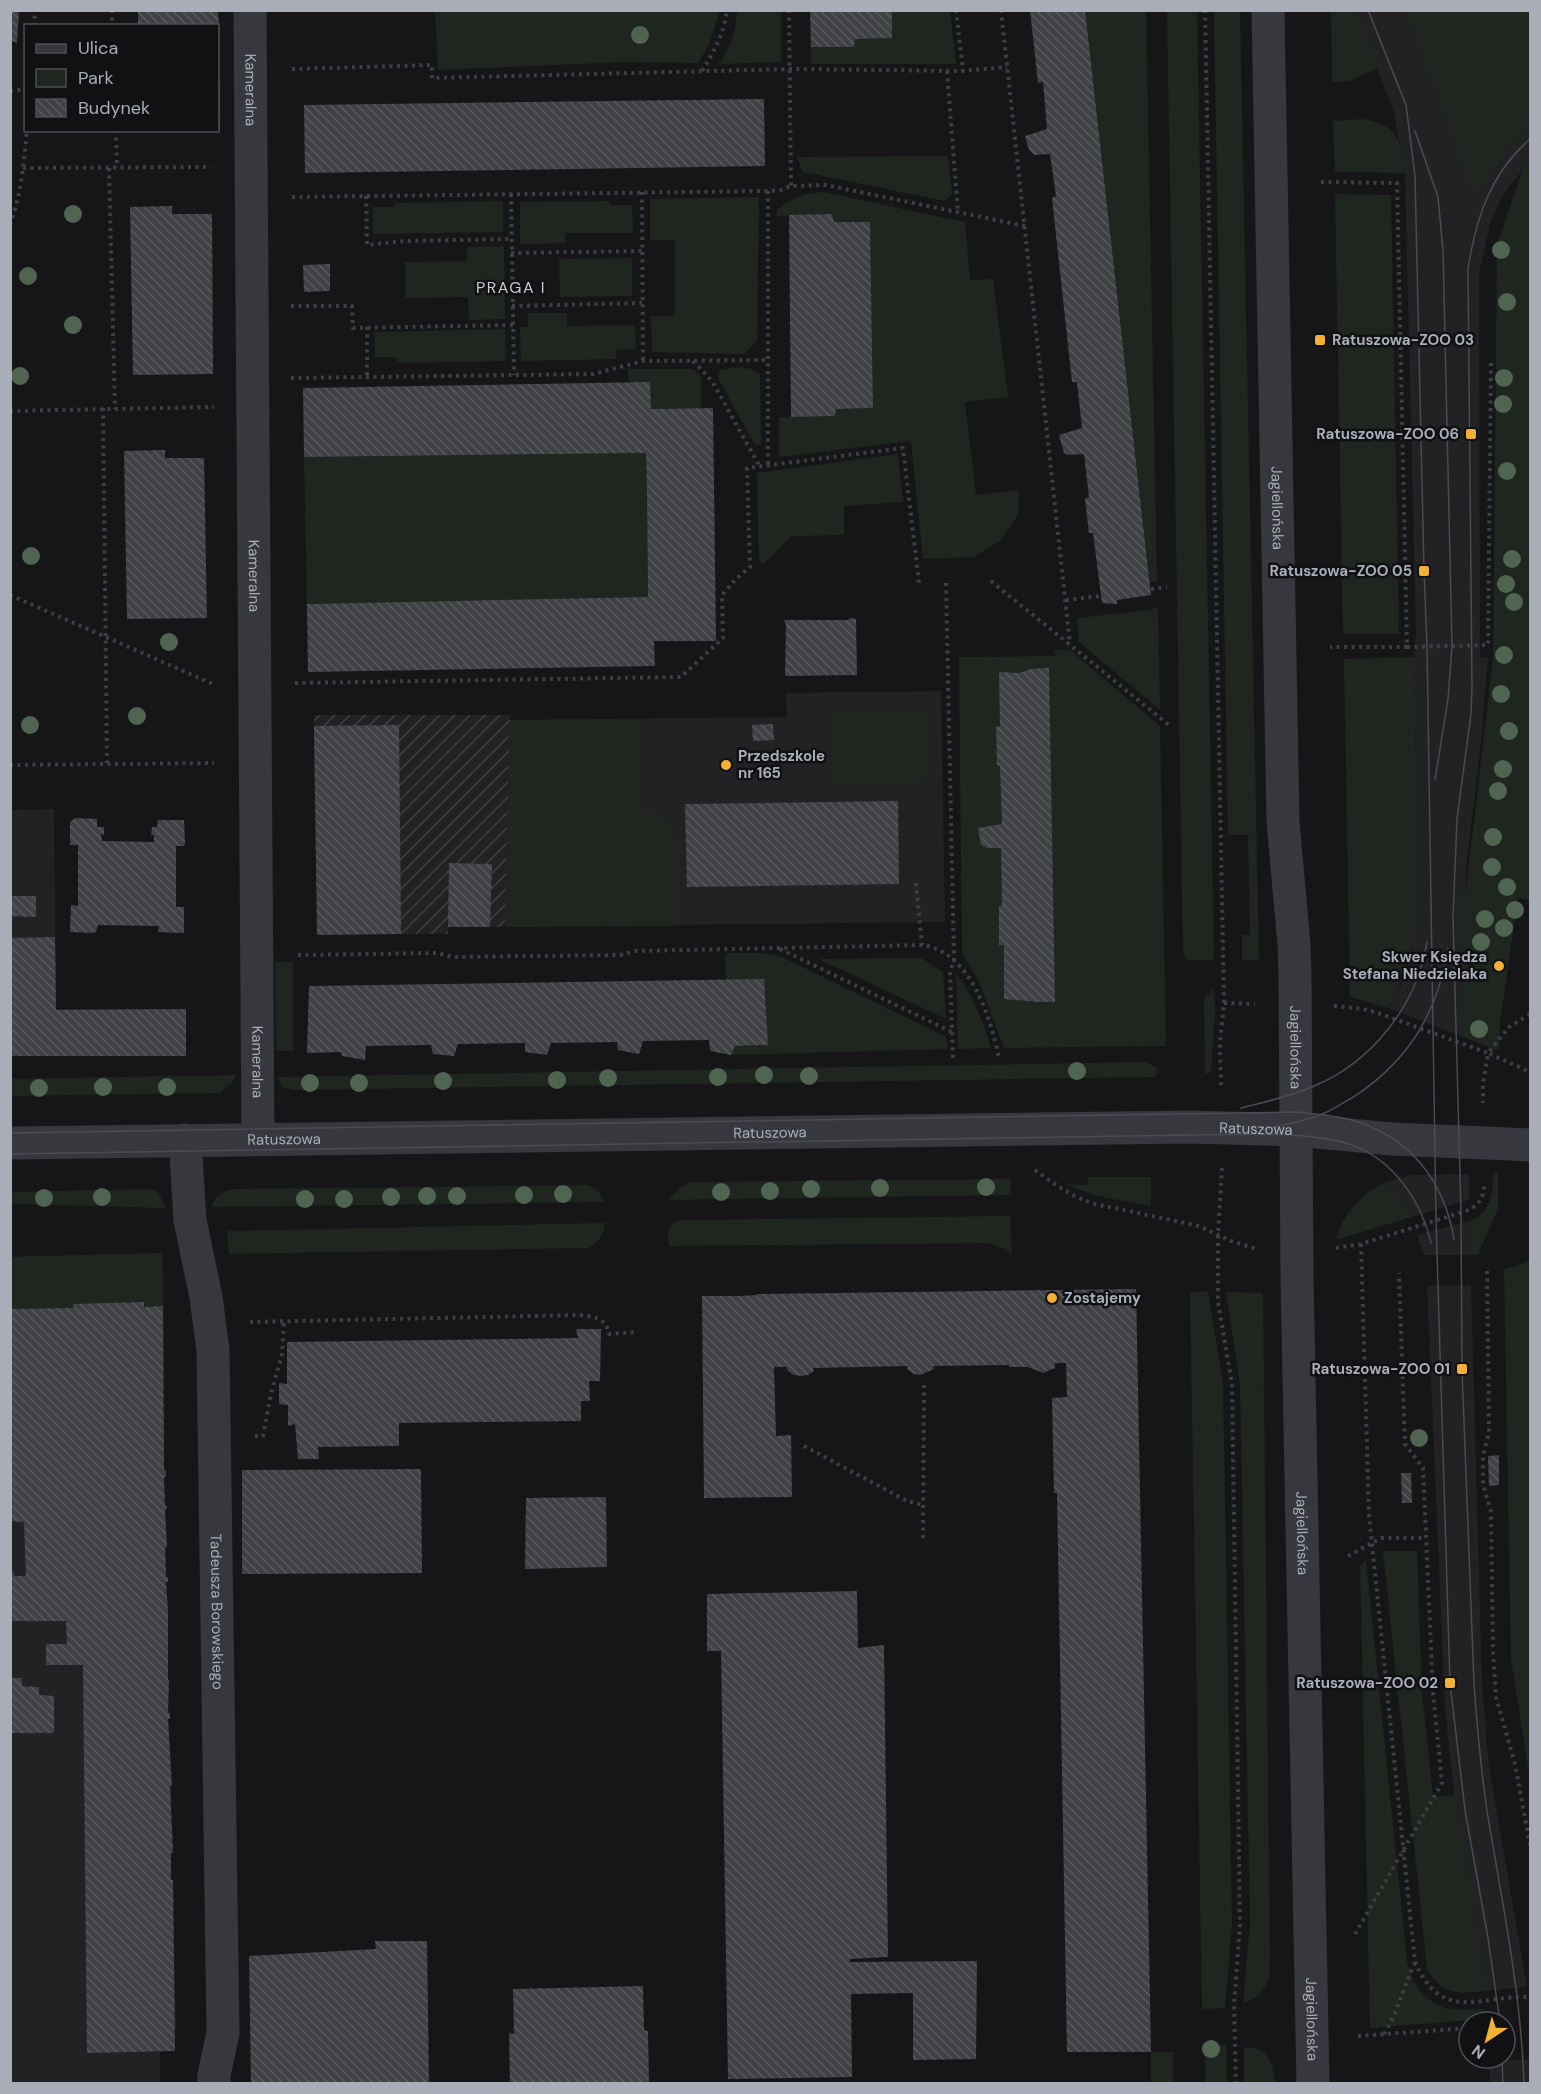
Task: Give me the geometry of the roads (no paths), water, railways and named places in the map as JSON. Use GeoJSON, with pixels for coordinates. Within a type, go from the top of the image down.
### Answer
{"type":"FeatureCollection","features":[{"type":"Feature","properties":{"kind":"street","name":"Kameralna"},"geometry":{"type":"LineString","coordinates":[[250,10],[258,1139]]}},
{"type":"Feature","properties":{"kind":"street","name":"Jagiellońska"},"geometry":{"type":"LineString","coordinates":[[1268,10],[1283,822],[1294,944],[1297,1287],[1313,2084]]}},
{"type":"Feature","properties":{"kind":"street","name":"Ratuszowa"},"geometry":{"type":"LineString","coordinates":[[10,1143],[1160,1128],[1296,1130],[1392,1139],[1530,1144]]}},
{"type":"Feature","properties":{"kind":"street","name":"Tadeusza Borowskiego"},"geometry":{"type":"LineString","coordinates":[[185,1140],[190,1220],[206,1298],[213,1350],[224,2033],[214,2079]]}},
{"type":"Feature","properties":{"kind":"tram line"},"geometry":{"type":"LineString","coordinates":[[1368,10],[1406,105],[1415,176],[1427,646],[1436,1220],[1450,1683],[1465,1810],[1498,2010]]}},
{"type":"Feature","properties":{"kind":"tram line"},"geometry":{"type":"LineString","coordinates":[[1415,131],[1438,197],[1443,250],[1452,646],[1448,699],[1435,780]]}},
{"type":"Feature","properties":{"kind":"tram line"},"geometry":{"type":"LineString","coordinates":[[1524,2084],[1515,1981],[1487,1811],[1474,1684],[1462,1369],[1461,1212],[1453,917],[1457,819],[1471,714],[1472,688],[1468,269],[1475,232],[1487,198],[1505,167],[1530,139]]}},
{"type":"Feature","properties":{"kind":"tram line"},"geometry":{"type":"LineString","coordinates":[[1241,1108],[1312,1087],[1333,1077],[1372,1047],[1402,1010],[1422,966],[1427,942]]}},
{"type":"Feature","properties":{"kind":"tram line"},"geometry":{"type":"LineString","coordinates":[[1260,1130],[1328,1112],[1355,1096],[1391,1067],[1406,1050],[1428,1013],[1437,993],[1448,948]]}},
{"type":"Feature","properties":{"kind":"tram line"},"geometry":{"type":"LineString","coordinates":[[10,1133],[1296,1112],[1351,1120],[1372,1127],[1407,1149],[1433,1180],[1442,1198],[1454,1239]]}},
{"type":"Feature","properties":{"kind":"tram line"},"geometry":{"type":"LineString","coordinates":[[10,1154],[1191,1135],[1302,1136],[1356,1146],[1386,1165],[1410,1193],[1419,1209],[1431,1243]]}},
{"type":"Feature","properties":{"kind":"tram line"},"geometry":{"type":"LineString","coordinates":[[1502,2070],[1503,2084]]}},
{"type":"Feature","properties":{"kind":"place","name":"Ratuszowa-ZOO 03"},"geometry":{"type":"Point","coordinates":[1320,340]}},
{"type":"Feature","properties":{"kind":"place","name":"Ratuszowa-ZOO 06"},"geometry":{"type":"Point","coordinates":[1471,434]}},
{"type":"Feature","properties":{"kind":"place","name":"Ratuszowa-ZOO 05"},"geometry":{"type":"Point","coordinates":[1424,571]}},
{"type":"Feature","properties":{"kind":"place","name":"Przedszkole nr 165"},"geometry":{"type":"Point","coordinates":[726,765]}},
{"type":"Feature","properties":{"kind":"place","name":"Skwer Księdza Stefana Niedzielaka"},"geometry":{"type":"Point","coordinates":[1499,966]}},
{"type":"Feature","properties":{"kind":"place","name":"Zostajemy"},"geometry":{"type":"Point","coordinates":[1052,1298]}},
{"type":"Feature","properties":{"kind":"place","name":"Ratuszowa-ZOO 01"},"geometry":{"type":"Point","coordinates":[1462,1369]}},
{"type":"Feature","properties":{"kind":"place","name":"Ratuszowa-ZOO 02"},"geometry":{"type":"Point","coordinates":[1450,1683]}},
{"type":"Feature","properties":{"kind":"district","name":"PRAGA I"},"geometry":{"type":"Point","coordinates":[511,287]}}]}
